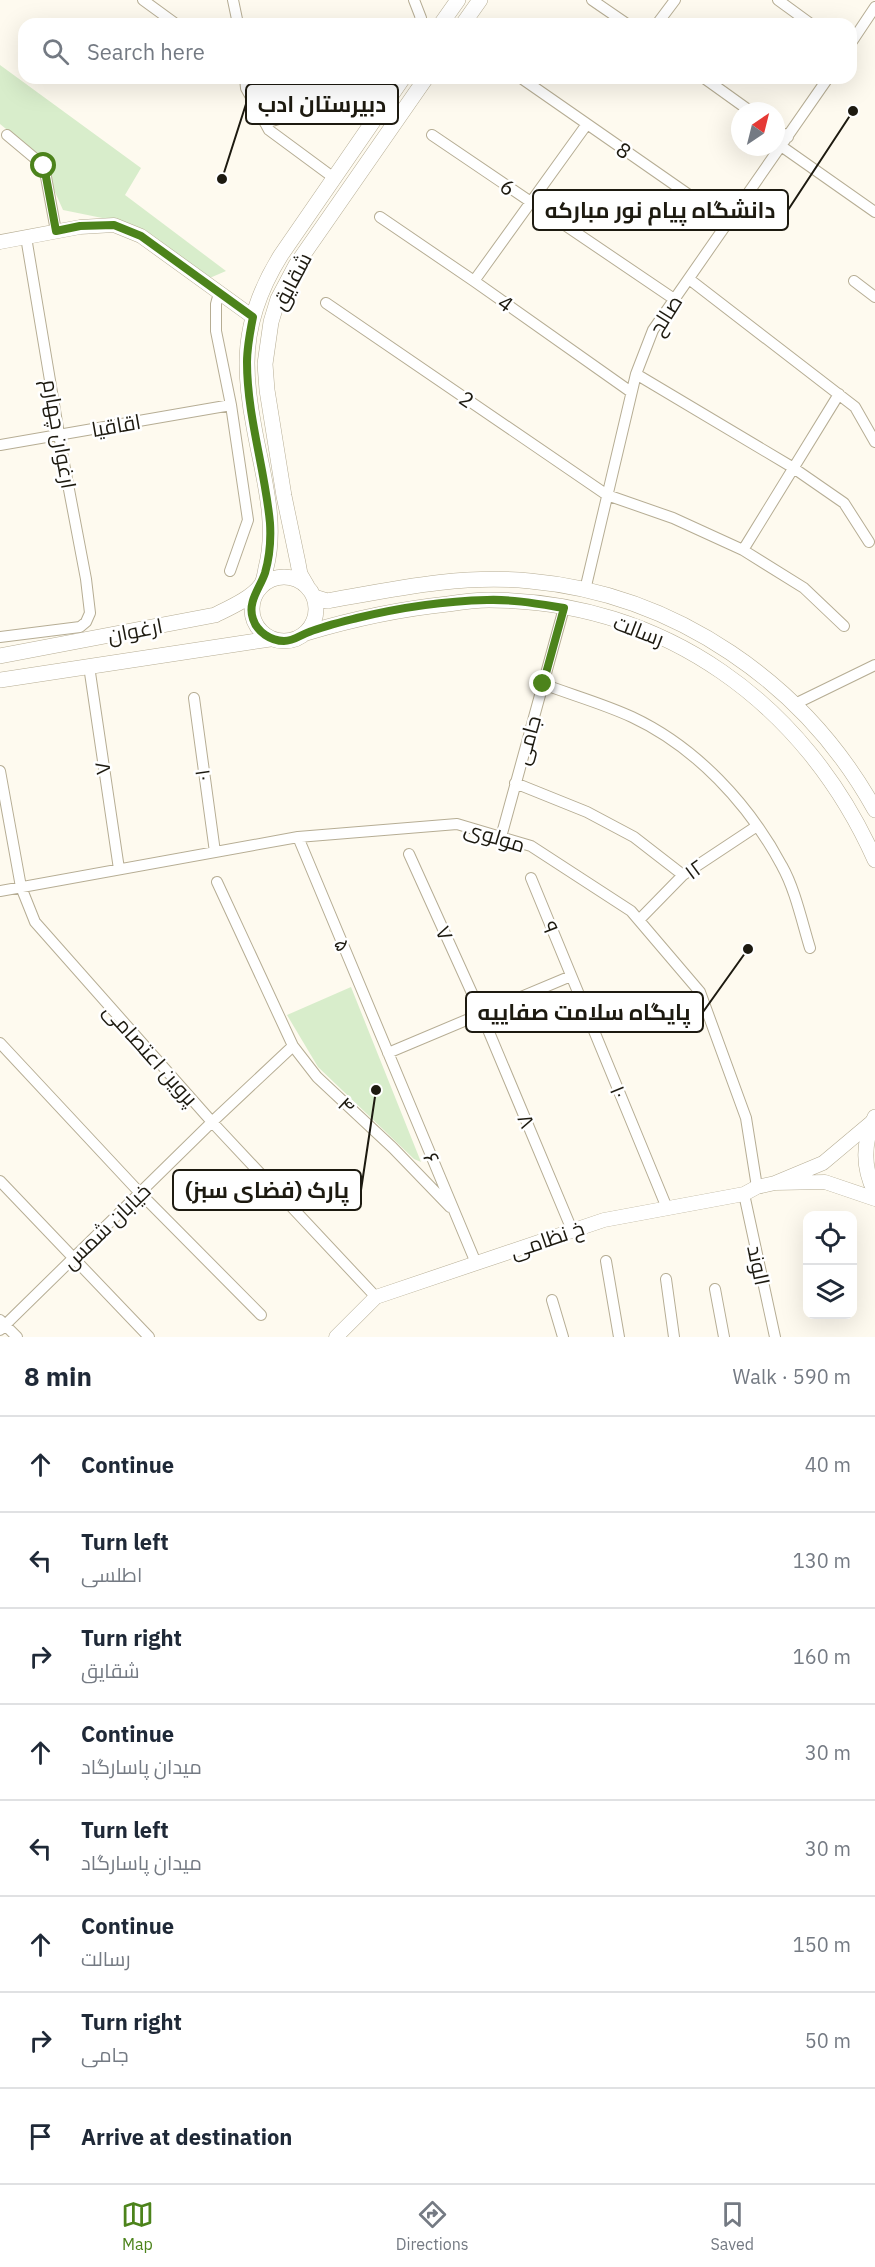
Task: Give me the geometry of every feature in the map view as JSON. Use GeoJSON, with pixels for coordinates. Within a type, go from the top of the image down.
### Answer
{"type":"FeatureCollection","features":[{"type":"Feature","properties":{"kind":"main road"},"geometry":{"type":"LineString","coordinates":[[445,18],[458,0]]}},
{"type":"Feature","properties":{"kind":"main road"},"geometry":{"type":"LineString","coordinates":[[468,18],[480,0]]}},
{"type":"Feature","properties":{"kind":"main road","name":"شقایق"},"geometry":{"type":"LineString","coordinates":[[261,585],[270,552],[270,528],[268,498],[249,390],[247,362],[253,317],[269,274],[399,84]]}},
{"type":"Feature","properties":{"kind":"main road","name":"شقایق"},"geometry":{"type":"LineString","coordinates":[[311,592],[300,574],[284,496],[267,390],[266,342],[285,283],[422,84]]}},
{"type":"Feature","properties":{"kind":"main road"},"geometry":{"type":"LineString","coordinates":[[334,178],[349,188]]}},
{"type":"Feature","properties":{"kind":"main road"},"geometry":{"type":"LineString","coordinates":[[284,576],[296,579],[311,592],[316,609],[314,622],[306,633],[294,640],[270,639],[260,631],[253,620],[251,609],[254,596],[261,585],[272,578],[284,576]]}},
{"type":"Feature","properties":{"kind":"main road","name":"رسالت"},"geometry":{"type":"LineString","coordinates":[[311,592],[327,601],[414,586],[491,579],[530,581],[585,590],[633,603],[692,628],[763,675],[826,736],[864,789],[875,810]]}},
{"type":"Feature","properties":{"kind":"main road","name":"ارغوان"},"geometry":{"type":"LineString","coordinates":[[0,656],[215,615],[236,605],[261,585]]}},
{"type":"Feature","properties":{"kind":"main road","name":"رسالت"},"geometry":{"type":"LineString","coordinates":[[306,633],[357,618],[424,606],[488,600],[564,608],[649,631],[717,668],[779,718],[827,774],[844,800],[875,860]]}},
{"type":"Feature","properties":{"kind":"main road","name":"ارغوان"},"geometry":{"type":"LineString","coordinates":[[0,680],[270,639]]}},
{"type":"Feature","properties":{"kind":"main road"},"geometry":{"type":"LineString","coordinates":[[779,718],[795,704]]}},
{"type":"Feature","properties":{"kind":"main road"},"geometry":{"type":"LineString","coordinates":[[874,1119],[867,1140],[866,1157],[868,1174],[875,1192]]}},
{"type":"Feature","properties":{"kind":"street"},"geometry":{"type":"LineString","coordinates":[[143,0],[168,18]]}},
{"type":"Feature","properties":{"kind":"street"},"geometry":{"type":"LineString","coordinates":[[233,0],[237,18]]}},
{"type":"Feature","properties":{"kind":"street"},"geometry":{"type":"LineString","coordinates":[[414,0],[422,18]]}},
{"type":"Feature","properties":{"kind":"street"},"geometry":{"type":"LineString","coordinates":[[592,0],[618,18]]}},
{"type":"Feature","properties":{"kind":"street"},"geometry":{"type":"LineString","coordinates":[[662,18],[675,0]]}},
{"type":"Feature","properties":{"kind":"street"},"geometry":{"type":"LineString","coordinates":[[778,0],[803,18]]}},
{"type":"Feature","properties":{"kind":"street"},"geometry":{"type":"LineString","coordinates":[[857,34],[875,8]]}},
{"type":"Feature","properties":{"kind":"street"},"geometry":{"type":"LineString","coordinates":[[246,84],[269,130],[334,178]]}},
{"type":"Feature","properties":{"kind":"street"},"geometry":{"type":"LineString","coordinates":[[265,123],[371,92],[376,84]]}},
{"type":"Feature","properties":{"kind":"street","name":"8"},"geometry":{"type":"LineString","coordinates":[[530,84],[728,222]]}},
{"type":"Feature","properties":{"kind":"street"},"geometry":{"type":"LineString","coordinates":[[712,84],[737,102]]}},
{"type":"Feature","properties":{"kind":"street","name":"صالح"},"geometry":{"type":"LineString","coordinates":[[785,141],[824,84]]}},
{"type":"Feature","properties":{"kind":"street"},"geometry":{"type":"LineString","coordinates":[[474,280],[587,124]]}},
{"type":"Feature","properties":{"kind":"street"},"geometry":{"type":"LineString","coordinates":[[7,135],[44,166],[56,231]]}},
{"type":"Feature","properties":{"kind":"street","name":"6"},"geometry":{"type":"LineString","coordinates":[[432,135],[674,299]]}},
{"type":"Feature","properties":{"kind":"street"},"geometry":{"type":"LineString","coordinates":[[785,143],[875,212]]}},
{"type":"Feature","properties":{"kind":"street","name":"صالح"},"geometry":{"type":"LineString","coordinates":[[585,590],[631,393],[653,330],[774,156]]}},
{"type":"Feature","properties":{"kind":"street","name":"4"},"geometry":{"type":"LineString","coordinates":[[380,217],[474,280],[631,393]]}},
{"type":"Feature","properties":{"kind":"street"},"geometry":{"type":"LineString","coordinates":[[0,242],[80,226],[114,225],[141,236],[253,317]]}},
{"type":"Feature","properties":{"kind":"street","name":"ارغوان چهارم"},"geometry":{"type":"LineString","coordinates":[[0,637],[80,627],[86,622],[90,613],[26,237]]}},
{"type":"Feature","properties":{"kind":"street"},"geometry":{"type":"LineString","coordinates":[[689,279],[855,407],[875,442]]}},
{"type":"Feature","properties":{"kind":"street"},"geometry":{"type":"LineString","coordinates":[[854,281],[875,297]]}},
{"type":"Feature","properties":{"kind":"street"},"geometry":{"type":"LineString","coordinates":[[219,293],[216,304],[216,331],[231,405],[248,520],[230,571]]}},
{"type":"Feature","properties":{"kind":"street","name":"2"},"geometry":{"type":"LineString","coordinates":[[326,303],[607,495],[673,518],[742,550],[804,588],[844,626]]}},
{"type":"Feature","properties":{"kind":"street"},"geometry":{"type":"LineString","coordinates":[[636,374],[793,468],[844,504],[869,542]]}},
{"type":"Feature","properties":{"kind":"street"},"geometry":{"type":"LineString","coordinates":[[742,550],[839,394]]}},
{"type":"Feature","properties":{"kind":"street","name":"اقاقیا"},"geometry":{"type":"LineString","coordinates":[[0,445],[231,405]]}},
{"type":"Feature","properties":{"kind":"street","name":"جامی"},"geometry":{"type":"LineString","coordinates":[[501,837],[564,608]]}},
{"type":"Feature","properties":{"kind":"street"},"geometry":{"type":"LineString","coordinates":[[795,704],[875,665]]}},
{"type":"Feature","properties":{"kind":"street","name":"۸"},"geometry":{"type":"LineString","coordinates":[[89,666],[119,869]]}},
{"type":"Feature","properties":{"kind":"street"},"geometry":{"type":"LineString","coordinates":[[543,684],[633,717],[674,741],[714,775],[748,812],[783,867],[810,948]]}},
{"type":"Feature","properties":{"kind":"street","name":"۱۰"},"geometry":{"type":"LineString","coordinates":[[194,698],[215,852]]}},
{"type":"Feature","properties":{"kind":"street","name":"پروین اعتصامی"},"geometry":{"type":"LineString","coordinates":[[0,771],[21,887],[35,922],[212,1122],[376,1297]]}},
{"type":"Feature","properties":{"kind":"street"},"geometry":{"type":"LineString","coordinates":[[515,783],[587,812],[634,837],[683,875]]}},
{"type":"Feature","properties":{"kind":"street","name":"مولوی"},"geometry":{"type":"LineString","coordinates":[[0,891],[298,837],[457,824],[531,846],[631,911],[700,992],[746,1118],[757,1187]]}},
{"type":"Feature","properties":{"kind":"street","name":"۱۲"},"geometry":{"type":"LineString","coordinates":[[639,920],[683,875],[757,826]]}},
{"type":"Feature","properties":{"kind":"street","name":"۵"},"geometry":{"type":"LineString","coordinates":[[298,837],[388,1053]]}},
{"type":"Feature","properties":{"kind":"street","name":"۷"},"geometry":{"type":"LineString","coordinates":[[410,854],[481,1013]]}},
{"type":"Feature","properties":{"kind":"street","name":"۹"},"geometry":{"type":"LineString","coordinates":[[531,878],[571,976]]}},
{"type":"Feature","properties":{"kind":"street","name":"۴"},"geometry":{"type":"LineString","coordinates":[[217,882],[293,1046],[317,1077],[393,1148],[455,1212]]}},
{"type":"Feature","properties":{"kind":"street"},"geometry":{"type":"LineString","coordinates":[[388,1053],[571,976]]}},
{"type":"Feature","properties":{"kind":"street","name":"۱۰"},"geometry":{"type":"LineString","coordinates":[[571,976],[667,1208]]}},
{"type":"Feature","properties":{"kind":"street","name":"۸"},"geometry":{"type":"LineString","coordinates":[[481,1013],[573,1230]]}},
{"type":"Feature","properties":{"kind":"street"},"geometry":{"type":"LineString","coordinates":[[0,1043],[140,1193],[261,1315]]}},
{"type":"Feature","properties":{"kind":"street","name":"خیابان شمس"},"geometry":{"type":"LineString","coordinates":[[2,1324],[293,1046]]}},
{"type":"Feature","properties":{"kind":"street","name":"۶"},"geometry":{"type":"LineString","coordinates":[[388,1053],[476,1263]]}},
{"type":"Feature","properties":{"kind":"street"},"geometry":{"type":"LineString","coordinates":[[776,1183],[823,1163],[874,1119]]}},
{"type":"Feature","properties":{"kind":"street"},"geometry":{"type":"LineString","coordinates":[[0,1181],[149,1337]]}},
{"type":"Feature","properties":{"kind":"street"},"geometry":{"type":"LineString","coordinates":[[776,1183],[825,1182],[875,1199]]}},
{"type":"Feature","properties":{"kind":"street","name":"خ نظامی"},"geometry":{"type":"LineString","coordinates":[[336,1337],[376,1297],[604,1220],[744,1194],[757,1187],[776,1183]]}},
{"type":"Feature","properties":{"kind":"street","name":"الوند"},"geometry":{"type":"LineString","coordinates":[[744,1194],[775,1337]]}},
{"type":"Feature","properties":{"kind":"street"},"geometry":{"type":"LineString","coordinates":[[606,1261],[619,1337]]}},
{"type":"Feature","properties":{"kind":"street"},"geometry":{"type":"LineString","coordinates":[[666,1279],[674,1337]]}},
{"type":"Feature","properties":{"kind":"street"},"geometry":{"type":"LineString","coordinates":[[715,1289],[724,1337]]}},
{"type":"Feature","properties":{"kind":"street"},"geometry":{"type":"LineString","coordinates":[[552,1300],[563,1337]]}},
{"type":"Feature","properties":{"kind":"street"},"geometry":{"type":"LineString","coordinates":[[2,1324],[17,1337]]}},
{"type":"Feature","properties":{"kind":"green space"},"geometry":{"type":"Polygon","coordinates":[[[0,65],[18,78],[18,84],[26,84],[141,168],[125,195],[226,271],[205,280],[117,221],[63,210],[39,156],[0,124],[0,65]]]}},
{"type":"Feature","properties":{"kind":"green space"},"geometry":{"type":"Polygon","coordinates":[[[351,987],[421,1162],[414,1159],[318,1067],[287,1015],[351,987]]]}},
{"type":"Feature","properties":{"kind":"place","name":"دانشگاه پیام نور مبارکه"},"geometry":{"type":"Point","coordinates":[853,111]}},
{"type":"Feature","properties":{"kind":"place","name":"دبیرستان ادب"},"geometry":{"type":"Point","coordinates":[222,179]}},
{"type":"Feature","properties":{"kind":"place","name":"پایگاه سلامت صفاییه"},"geometry":{"type":"Point","coordinates":[748,949]}},
{"type":"Feature","properties":{"kind":"place","name":"پارک (فضای سبز)"},"geometry":{"type":"Point","coordinates":[376,1090]}},
{"type":"Feature","properties":{"kind":"route"},"geometry":{"type":"LineString","coordinates":[[44,166],[56,231],[80,226],[114,225],[141,236],[253,317],[247,362],[249,390],[268,498],[270,528],[270,552],[266,571],[254,596],[251,609],[253,620],[260,631],[270,639],[294,640],[306,633],[357,618],[424,606],[488,600],[534,603],[564,608],[543,684]]}}]}
